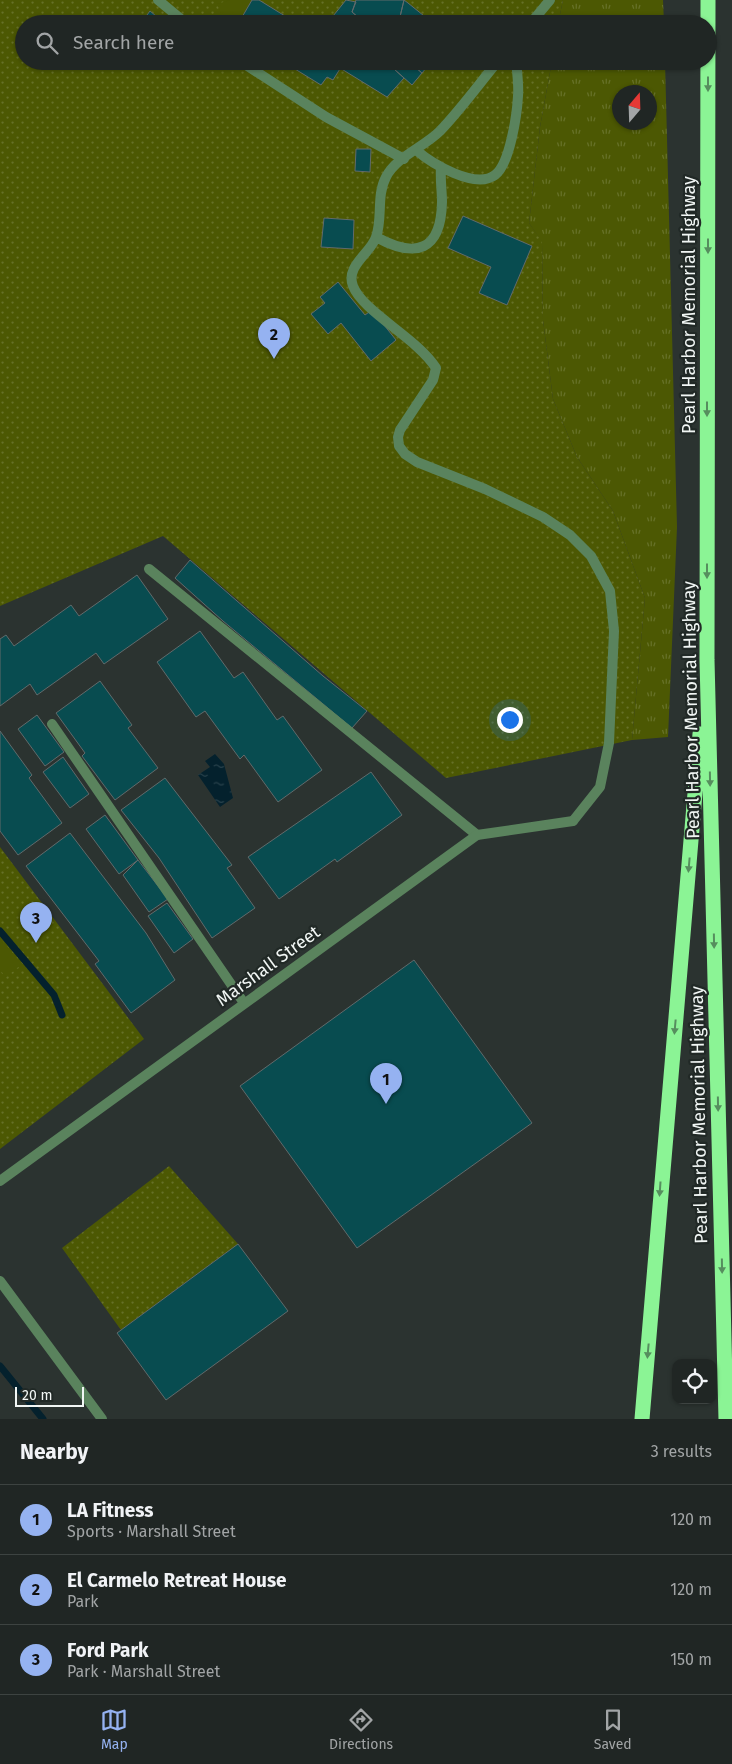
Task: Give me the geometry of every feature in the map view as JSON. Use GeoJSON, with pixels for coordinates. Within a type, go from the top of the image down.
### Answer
{"type":"FeatureCollection","features":[{"type":"Feature","properties":{"kind":"highway","name":"Pearl Harbor Memorial Highway"},"geometry":{"type":"LineString","coordinates":[[708,0],[708,15]]}},
{"type":"Feature","properties":{"kind":"highway","name":"Pearl Harbor Memorial Highway"},"geometry":{"type":"LineString","coordinates":[[708,70],[707,660],[726,1419]]}},
{"type":"Feature","properties":{"kind":"highway"},"geometry":{"type":"LineString","coordinates":[[642,1419],[707,660]]}},
{"type":"Feature","properties":{"kind":"street"},"geometry":{"type":"LineString","coordinates":[[158,0],[176,15]]}},
{"type":"Feature","properties":{"kind":"street"},"geometry":{"type":"LineString","coordinates":[[538,15],[550,0]]}},
{"type":"Feature","properties":{"kind":"street"},"geometry":{"type":"LineString","coordinates":[[254,70],[326,117],[404,159]]}},
{"type":"Feature","properties":{"kind":"street"},"geometry":{"type":"LineString","coordinates":[[441,167],[441,215],[434,239],[423,249],[408,249],[394,247],[376,237],[383,184],[392,168],[439,132],[491,70]]}},
{"type":"Feature","properties":{"kind":"street"},"geometry":{"type":"LineString","coordinates":[[416,150],[432,164],[474,179],[486,179],[496,175],[506,162],[518,95],[517,70]]}},
{"type":"Feature","properties":{"kind":"street","name":"Marshall Street"},"geometry":{"type":"LineString","coordinates":[[0,1181],[244,1002],[477,835],[573,821],[600,787],[609,743],[614,631],[610,591],[591,556],[570,535],[543,517],[485,489],[417,462],[405,454],[399,446],[398,437],[400,430],[433,380],[436,368],[419,347],[360,297],[353,285],[353,269],[376,237]]}},
{"type":"Feature","properties":{"kind":"street"},"geometry":{"type":"LineString","coordinates":[[149,569],[477,835]]}},
{"type":"Feature","properties":{"kind":"street"},"geometry":{"type":"LineString","coordinates":[[52,724],[244,1002]]}},
{"type":"Feature","properties":{"kind":"street"},"geometry":{"type":"LineString","coordinates":[[0,1281],[102,1419]]}},
{"type":"Feature","properties":{"kind":"green space"},"geometry":{"type":"Polygon","coordinates":[[[0,0],[563,0],[560,15],[15,15],[15,70],[550,70],[540,127],[529,223],[542,241],[543,320],[553,399],[577,457],[613,511],[645,598],[632,740],[446,778],[163,536],[0,606],[0,0]]]}},
{"type":"Feature","properties":{"kind":"green space"},"geometry":{"type":"Polygon","coordinates":[[[230,0],[252,0],[243,15],[221,15],[217,4],[230,0]]]}},
{"type":"Feature","properties":{"kind":"green space"},"geometry":{"type":"Polygon","coordinates":[[[563,0],[663,0],[664,15],[560,15],[563,0]]]}},
{"type":"Feature","properties":{"kind":"green space"},"geometry":{"type":"Polygon","coordinates":[[[550,70],[665,70],[677,527],[668,737],[632,740],[645,598],[613,511],[577,457],[553,399],[543,320],[542,242],[529,223],[540,127],[550,70]]]}},
{"type":"Feature","properties":{"kind":"green space"},"geometry":{"type":"Polygon","coordinates":[[[0,847],[144,1039],[0,1149],[0,847]]]}},
{"type":"Feature","properties":{"kind":"green space"},"geometry":{"type":"Polygon","coordinates":[[[0,938],[22,964],[6,977],[0,970],[0,938]]]}},
{"type":"Feature","properties":{"kind":"green space"},"geometry":{"type":"Polygon","coordinates":[[[169,1166],[238,1244],[121,1330],[62,1248],[169,1166]]]}},
{"type":"Feature","properties":{"kind":"water"},"geometry":{"type":"Polygon","coordinates":[[[215,754],[224,764],[233,798],[220,807],[198,775],[210,767],[205,761],[215,754]]]}},
{"type":"Feature","properties":{"kind":"building"},"geometry":{"type":"Polygon","coordinates":[[[252,0],[259,0],[283,15],[243,15],[252,0]]]}},
{"type":"Feature","properties":{"kind":"building"},"geometry":{"type":"Polygon","coordinates":[[[346,0],[356,2],[352,12],[356,15],[334,15],[346,0]]]}},
{"type":"Feature","properties":{"kind":"building"},"geometry":{"type":"Polygon","coordinates":[[[356,0],[404,0],[400,15],[356,15],[352,12],[356,0]]]}},
{"type":"Feature","properties":{"kind":"building"},"geometry":{"type":"Polygon","coordinates":[[[404,0],[423,15],[400,15],[404,0]]]}},
{"type":"Feature","properties":{"kind":"building"},"geometry":{"type":"Polygon","coordinates":[[[297,70],[339,70],[333,80],[327,77],[321,85],[297,70]]]}},
{"type":"Feature","properties":{"kind":"building"},"geometry":{"type":"Polygon","coordinates":[[[343,70],[395,70],[404,78],[387,97],[343,70]]]}},
{"type":"Feature","properties":{"kind":"building"},"geometry":{"type":"Polygon","coordinates":[[[395,70],[418,70],[422,73],[412,85],[395,70]]]}},
{"type":"Feature","properties":{"kind":"building"},"geometry":{"type":"Polygon","coordinates":[[[356,149],[371,149],[370,172],[355,171],[356,149]]]}},
{"type":"Feature","properties":{"kind":"building"},"geometry":{"type":"Polygon","coordinates":[[[463,216],[532,246],[507,305],[479,293],[491,267],[448,248],[463,216]]]}},
{"type":"Feature","properties":{"kind":"building"},"geometry":{"type":"Polygon","coordinates":[[[324,218],[354,220],[353,249],[321,247],[324,218]]]}},
{"type":"Feature","properties":{"kind":"building"},"geometry":{"type":"Polygon","coordinates":[[[338,282],[365,315],[372,310],[396,340],[371,361],[341,323],[328,334],[311,314],[325,303],[320,297],[338,282]]]}},
{"type":"Feature","properties":{"kind":"building"},"geometry":{"type":"Polygon","coordinates":[[[190,560],[323,676],[367,711],[352,728],[223,621],[175,578],[190,560]]]}},
{"type":"Feature","properties":{"kind":"building"},"geometry":{"type":"Polygon","coordinates":[[[137,575],[168,619],[104,664],[96,653],[37,695],[30,684],[0,706],[0,639],[6,635],[14,646],[71,605],[79,616],[137,575]]]}},
{"type":"Feature","properties":{"kind":"building"},"geometry":{"type":"Polygon","coordinates":[[[200,631],[234,678],[243,672],[277,720],[283,716],[322,770],[278,802],[244,755],[240,759],[205,711],[196,717],[157,662],[200,631]]]}},
{"type":"Feature","properties":{"kind":"building"},"geometry":{"type":"Polygon","coordinates":[[[100,681],[132,725],[128,728],[158,768],[115,800],[82,756],[85,753],[56,713],[100,681]]]}},
{"type":"Feature","properties":{"kind":"building"},"geometry":{"type":"Polygon","coordinates":[[[37,715],[64,752],[45,766],[18,729],[37,715]]]}},
{"type":"Feature","properties":{"kind":"building"},"geometry":{"type":"Polygon","coordinates":[[[0,731],[32,775],[29,778],[62,823],[18,855],[0,831],[0,731]]]}},
{"type":"Feature","properties":{"kind":"building"},"geometry":{"type":"Polygon","coordinates":[[[63,757],[89,794],[70,808],[43,772],[63,757]]]}},
{"type":"Feature","properties":{"kind":"building"},"geometry":{"type":"Polygon","coordinates":[[[371,772],[402,815],[337,862],[335,859],[279,899],[248,857],[371,772]]]}},
{"type":"Feature","properties":{"kind":"building"},"geometry":{"type":"Polygon","coordinates":[[[165,778],[232,865],[227,868],[255,908],[212,938],[159,858],[121,810],[165,778]]]}},
{"type":"Feature","properties":{"kind":"building"},"geometry":{"type":"Polygon","coordinates":[[[105,815],[138,860],[119,874],[86,829],[105,815]]]}},
{"type":"Feature","properties":{"kind":"building"},"geometry":{"type":"Polygon","coordinates":[[[70,833],[146,933],[175,980],[131,1013],[95,964],[99,961],[26,866],[70,833]]]}},
{"type":"Feature","properties":{"kind":"building"},"geometry":{"type":"Polygon","coordinates":[[[138,860],[168,899],[149,912],[123,875],[138,860]]]}},
{"type":"Feature","properties":{"kind":"building"},"geometry":{"type":"Polygon","coordinates":[[[167,903],[193,939],[174,953],[148,916],[167,903]]]}},
{"type":"Feature","properties":{"kind":"building"},"geometry":{"type":"Polygon","coordinates":[[[414,960],[532,1123],[357,1248],[240,1086],[414,960]]]}},
{"type":"Feature","properties":{"kind":"building"},"geometry":{"type":"Polygon","coordinates":[[[238,1244],[288,1311],[166,1400],[117,1333],[238,1244]]]}},
{"type":"Feature","properties":{"kind":"waterway"},"geometry":{"type":"LineString","coordinates":[[0,931],[54,995],[62,1015]]}},
{"type":"Feature","properties":{"kind":"waterway"},"geometry":{"type":"LineString","coordinates":[[0,1366],[43,1419]]}},
{"type":"Feature","properties":{"kind":"place","name":"El Carmelo Retreat House"},"geometry":{"type":"Point","coordinates":[274,359]}},
{"type":"Feature","properties":{"kind":"place","name":"Ford Park"},"geometry":{"type":"Point","coordinates":[36,943]}},
{"type":"Feature","properties":{"kind":"place","name":"LA Fitness"},"geometry":{"type":"Point","coordinates":[386,1104]}}]}
